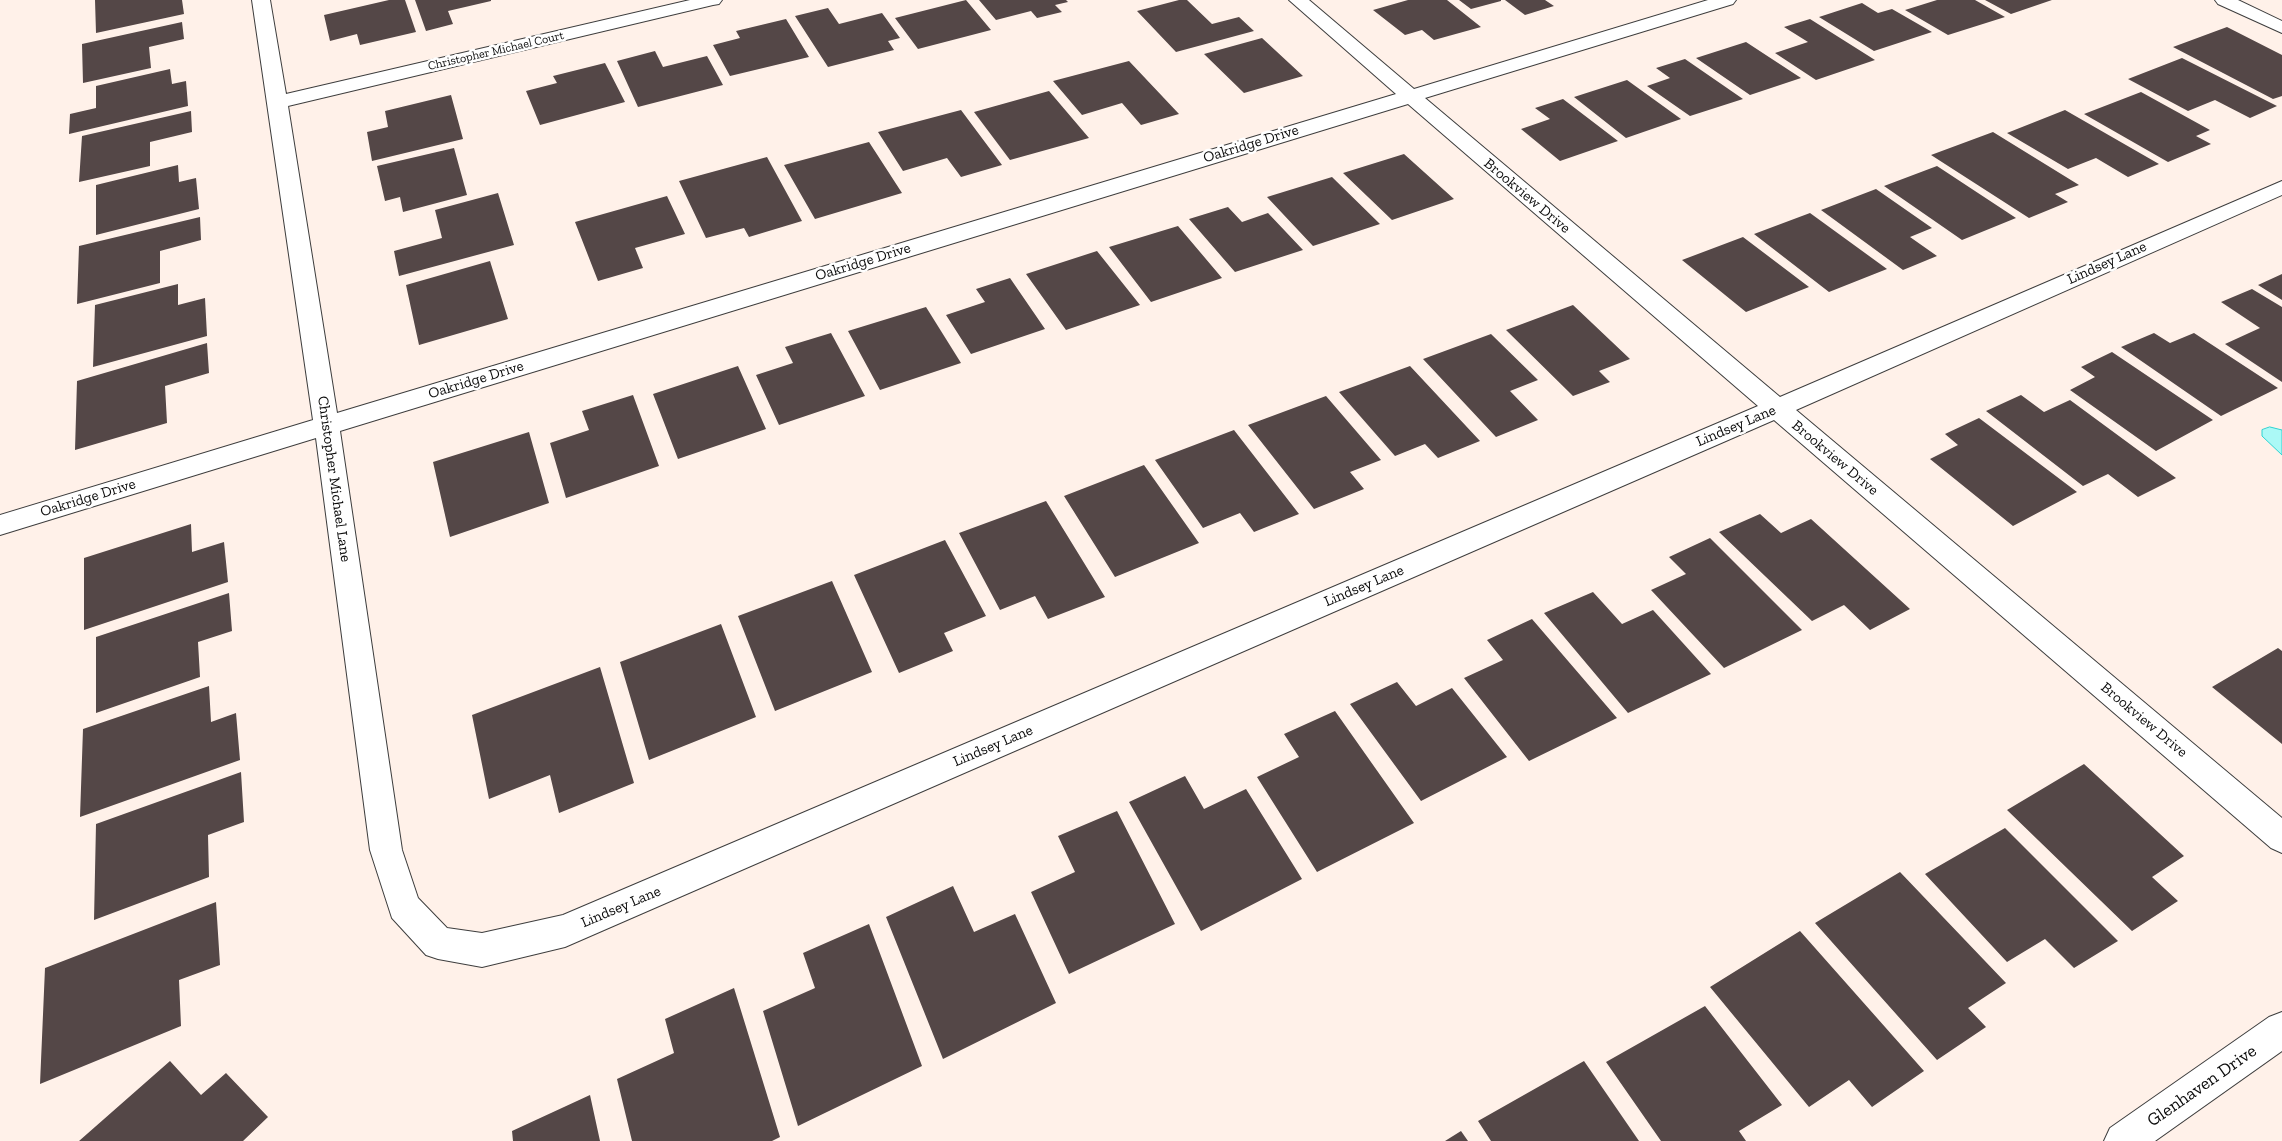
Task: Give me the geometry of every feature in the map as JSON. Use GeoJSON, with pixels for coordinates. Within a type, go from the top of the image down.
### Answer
{"type":"FeatureCollection","features":[{"type":"Feature","properties":{"kind":"street","name":"Christopher Michael Lane"},"geometry":{"type":"LineString","coordinates":[[262,0],[279,102],[386,850],[404,907],[438,943]]}},
{"type":"Feature","properties":{"kind":"street","name":"Christopher Michael Court"},"geometry":{"type":"LineString","coordinates":[[279,102],[713,0]]}},
{"type":"Feature","properties":{"kind":"street","name":"Brookview Drive"},"geometry":{"type":"LineString","coordinates":[[1298,0],[2282,838]]}},
{"type":"Feature","properties":{"kind":"street","name":"Oakridge Drive"},"geometry":{"type":"LineString","coordinates":[[0,525],[1727,0]]}},
{"type":"Feature","properties":{"kind":"street"},"geometry":{"type":"LineString","coordinates":[[2224,0],[2282,28]]}},
{"type":"Feature","properties":{"kind":"street","name":"Lindsey Lane"},"geometry":{"type":"LineString","coordinates":[[438,943],[482,950],[566,931],[1777,408],[2282,186]]}},
{"type":"Feature","properties":{"kind":"street","name":"Glenhaven Drive"},"geometry":{"type":"LineString","coordinates":[[2122,1141],[2282,1030]]}},
{"type":"Feature","properties":{"kind":"water"},"geometry":{"type":"Polygon","coordinates":[[[2270,427],[2282,430],[2282,455],[2262,436],[2262,430],[2270,427]]]}},
{"type":"Feature","properties":{"kind":"building"},"geometry":{"type":"Polygon","coordinates":[[[95,0],[182,0],[184,14],[96,33],[95,0]]]}},
{"type":"Feature","properties":{"kind":"building"},"geometry":{"type":"Polygon","coordinates":[[[389,0],[405,0],[416,32],[360,45],[357,34],[330,41],[324,15],[389,0]]]}},
{"type":"Feature","properties":{"kind":"building"},"geometry":{"type":"Polygon","coordinates":[[[415,0],[491,1],[448,11],[453,24],[426,31],[415,0]]]}},
{"type":"Feature","properties":{"kind":"building"},"geometry":{"type":"Polygon","coordinates":[[[966,0],[991,30],[918,49],[895,18],[966,0]]]}},
{"type":"Feature","properties":{"kind":"building"},"geometry":{"type":"Polygon","coordinates":[[[979,0],[1066,0],[1068,2],[1055,5],[1062,12],[1037,18],[1031,11],[996,20],[979,0]]]}},
{"type":"Feature","properties":{"kind":"building"},"geometry":{"type":"Polygon","coordinates":[[[1179,0],[1187,0],[1212,24],[1239,17],[1254,31],[1176,52],[1137,11],[1179,0]]]}},
{"type":"Feature","properties":{"kind":"building"},"geometry":{"type":"Polygon","coordinates":[[[1408,0],[1447,0],[1481,27],[1434,40],[1422,30],[1405,35],[1373,10],[1408,0]]]}},
{"type":"Feature","properties":{"kind":"building"},"geometry":{"type":"Polygon","coordinates":[[[1459,0],[1501,0],[1501,1],[1471,9],[1459,0]]]}},
{"type":"Feature","properties":{"kind":"building"},"geometry":{"type":"Polygon","coordinates":[[[1505,0],[1545,0],[1554,6],[1525,15],[1505,0]]]}},
{"type":"Feature","properties":{"kind":"building"},"geometry":{"type":"Polygon","coordinates":[[[1937,0],[1975,0],[2005,17],[1948,35],[1905,10],[1937,0]]]}},
{"type":"Feature","properties":{"kind":"building"},"geometry":{"type":"Polygon","coordinates":[[[1985,0],[2052,0],[2011,14],[1985,0]]]}},
{"type":"Feature","properties":{"kind":"building"},"geometry":{"type":"Polygon","coordinates":[[[1862,3],[1878,13],[1892,9],[1932,32],[1874,51],[1819,17],[1862,3]]]}},
{"type":"Feature","properties":{"kind":"building"},"geometry":{"type":"Polygon","coordinates":[[[828,8],[839,24],[882,13],[900,38],[888,41],[894,50],[828,67],[795,16],[828,8]]]}},
{"type":"Feature","properties":{"kind":"building"},"geometry":{"type":"Polygon","coordinates":[[[786,19],[809,57],[730,76],[713,45],[740,38],[736,31],[786,19]]]}},
{"type":"Feature","properties":{"kind":"building"},"geometry":{"type":"Polygon","coordinates":[[[1810,19],[1875,60],[1816,80],[1775,53],[1808,42],[1784,27],[1810,19]]]}},
{"type":"Feature","properties":{"kind":"building"},"geometry":{"type":"Polygon","coordinates":[[[182,22],[184,39],[149,47],[151,68],[83,83],[82,44],[182,22]]]}},
{"type":"Feature","properties":{"kind":"building"},"geometry":{"type":"Polygon","coordinates":[[[2227,27],[2282,55],[2282,96],[2273,99],[2173,47],[2227,27]]]}},
{"type":"Feature","properties":{"kind":"building"},"geometry":{"type":"Polygon","coordinates":[[[1262,38],[1303,76],[1244,93],[1204,54],[1262,38]]]}},
{"type":"Feature","properties":{"kind":"building"},"geometry":{"type":"Polygon","coordinates":[[[1746,42],[1801,78],[1750,95],[1696,58],[1746,42]]]}},
{"type":"Feature","properties":{"kind":"building"},"geometry":{"type":"Polygon","coordinates":[[[655,51],[663,67],[707,56],[723,85],[638,107],[617,61],[655,51]]]}},
{"type":"Feature","properties":{"kind":"building"},"geometry":{"type":"Polygon","coordinates":[[[2182,58],[2277,106],[2250,118],[2215,100],[2188,111],[2128,79],[2182,58]]]}},
{"type":"Feature","properties":{"kind":"building"},"geometry":{"type":"Polygon","coordinates":[[[1685,59],[1743,99],[1690,116],[1647,86],[1670,78],[1656,68],[1685,59]]]}},
{"type":"Feature","properties":{"kind":"building"},"geometry":{"type":"Polygon","coordinates":[[[1129,61],[1179,114],[1141,125],[1122,103],[1082,115],[1053,81],[1129,61]]]}},
{"type":"Feature","properties":{"kind":"building"},"geometry":{"type":"Polygon","coordinates":[[[605,63],[625,102],[540,125],[526,91],[557,83],[553,76],[605,63]]]}},
{"type":"Feature","properties":{"kind":"building"},"geometry":{"type":"Polygon","coordinates":[[[170,69],[172,84],[186,81],[188,106],[69,134],[70,114],[96,108],[96,86],[170,69]]]}},
{"type":"Feature","properties":{"kind":"building"},"geometry":{"type":"Polygon","coordinates":[[[1627,80],[1681,119],[1626,138],[1574,97],[1627,80]]]}},
{"type":"Feature","properties":{"kind":"building"},"geometry":{"type":"Polygon","coordinates":[[[1049,91],[1089,138],[1010,160],[974,112],[1049,91]]]}},
{"type":"Feature","properties":{"kind":"building"},"geometry":{"type":"Polygon","coordinates":[[[2141,92],[2210,130],[2196,136],[2211,144],[2168,162],[2084,114],[2141,92]]]}},
{"type":"Feature","properties":{"kind":"building"},"geometry":{"type":"Polygon","coordinates":[[[451,95],[463,139],[372,161],[367,132],[388,127],[385,111],[451,95]]]}},
{"type":"Feature","properties":{"kind":"building"},"geometry":{"type":"Polygon","coordinates":[[[1563,99],[1618,141],[1560,161],[1521,129],[1550,119],[1535,108],[1563,99]]]}},
{"type":"Feature","properties":{"kind":"building"},"geometry":{"type":"Polygon","coordinates":[[[961,110],[1002,165],[961,177],[947,158],[903,171],[878,132],[961,110]]]}},
{"type":"Feature","properties":{"kind":"building"},"geometry":{"type":"Polygon","coordinates":[[[2065,110],[2159,164],[2128,177],[2096,158],[2068,169],[2007,133],[2065,110]]]}},
{"type":"Feature","properties":{"kind":"building"},"geometry":{"type":"Polygon","coordinates":[[[191,111],[192,132],[150,142],[150,166],[79,182],[82,136],[191,111]]]}},
{"type":"Feature","properties":{"kind":"building"},"geometry":{"type":"Polygon","coordinates":[[[1993,132],[2079,185],[2055,194],[2068,202],[2029,218],[1931,155],[1993,132]]]}},
{"type":"Feature","properties":{"kind":"building"},"geometry":{"type":"Polygon","coordinates":[[[869,142],[902,193],[815,219],[784,165],[869,142]]]}},
{"type":"Feature","properties":{"kind":"building"},"geometry":{"type":"Polygon","coordinates":[[[454,148],[467,195],[403,212],[400,197],[385,201],[377,166],[454,148]]]}},
{"type":"Feature","properties":{"kind":"building"},"geometry":{"type":"Polygon","coordinates":[[[1404,154],[1454,199],[1392,220],[1343,173],[1404,154]]]}},
{"type":"Feature","properties":{"kind":"building"},"geometry":{"type":"Polygon","coordinates":[[[767,157],[802,221],[749,237],[744,228],[706,238],[679,181],[767,157]]]}},
{"type":"Feature","properties":{"kind":"building"},"geometry":{"type":"Polygon","coordinates":[[[178,165],[179,182],[196,178],[199,209],[96,235],[96,185],[178,165]]]}},
{"type":"Feature","properties":{"kind":"building"},"geometry":{"type":"Polygon","coordinates":[[[1937,166],[2016,218],[1962,240],[1884,186],[1937,166]]]}},
{"type":"Feature","properties":{"kind":"building"},"geometry":{"type":"Polygon","coordinates":[[[1332,177],[1380,224],[1313,246],[1267,197],[1332,177]]]}},
{"type":"Feature","properties":{"kind":"building"},"geometry":{"type":"Polygon","coordinates":[[[1876,189],[1932,228],[1910,237],[1937,256],[1903,270],[1821,210],[1876,189]]]}},
{"type":"Feature","properties":{"kind":"building"},"geometry":{"type":"Polygon","coordinates":[[[498,193],[514,245],[399,276],[394,251],[442,238],[435,210],[498,193]]]}},
{"type":"Feature","properties":{"kind":"building"},"geometry":{"type":"Polygon","coordinates":[[[667,196],[685,234],[635,248],[643,268],[598,281],[575,222],[667,196]]]}},
{"type":"Feature","properties":{"kind":"building"},"geometry":{"type":"Polygon","coordinates":[[[1228,207],[1242,222],[1268,213],[1303,250],[1235,272],[1189,219],[1228,207]]]}},
{"type":"Feature","properties":{"kind":"building"},"geometry":{"type":"Polygon","coordinates":[[[1810,213],[1887,269],[1829,292],[1754,234],[1810,213]]]}},
{"type":"Feature","properties":{"kind":"building"},"geometry":{"type":"Polygon","coordinates":[[[200,217],[201,240],[160,251],[160,283],[77,304],[79,246],[200,217]]]}},
{"type":"Feature","properties":{"kind":"building"},"geometry":{"type":"Polygon","coordinates":[[[1178,226],[1222,278],[1151,302],[1109,247],[1178,226]]]}},
{"type":"Feature","properties":{"kind":"building"},"geometry":{"type":"Polygon","coordinates":[[[1743,237],[1809,287],[1746,312],[1682,260],[1743,237]]]}},
{"type":"Feature","properties":{"kind":"building"},"geometry":{"type":"Polygon","coordinates":[[[1097,251],[1140,305],[1066,330],[1026,274],[1097,251]]]}},
{"type":"Feature","properties":{"kind":"building"},"geometry":{"type":"Polygon","coordinates":[[[490,261],[508,319],[419,345],[406,285],[490,261]]]}},
{"type":"Feature","properties":{"kind":"building"},"geometry":{"type":"Polygon","coordinates":[[[2282,274],[2282,300],[2258,285],[2282,274]]]}},
{"type":"Feature","properties":{"kind":"building"},"geometry":{"type":"Polygon","coordinates":[[[1010,278],[1045,329],[971,354],[946,315],[985,302],[976,289],[1010,278]]]}},
{"type":"Feature","properties":{"kind":"building"},"geometry":{"type":"Polygon","coordinates":[[[178,284],[178,305],[205,298],[207,336],[93,367],[95,305],[178,284]]]}},
{"type":"Feature","properties":{"kind":"building"},"geometry":{"type":"Polygon","coordinates":[[[2252,289],[2282,307],[2282,382],[2225,344],[2260,328],[2221,302],[2252,289]]]}},
{"type":"Feature","properties":{"kind":"building"},"geometry":{"type":"Polygon","coordinates":[[[1573,305],[1630,359],[1599,371],[1610,382],[1573,396],[1506,330],[1573,305]]]}},
{"type":"Feature","properties":{"kind":"building"},"geometry":{"type":"Polygon","coordinates":[[[926,307],[961,363],[880,390],[848,331],[926,307]]]}},
{"type":"Feature","properties":{"kind":"building"},"geometry":{"type":"Polygon","coordinates":[[[831,333],[865,396],[779,425],[756,375],[793,363],[785,347],[831,333]]]}},
{"type":"Feature","properties":{"kind":"building"},"geometry":{"type":"Polygon","coordinates":[[[2154,333],[2170,343],[2194,333],[2278,388],[2221,416],[2121,347],[2154,333]]]}},
{"type":"Feature","properties":{"kind":"building"},"geometry":{"type":"Polygon","coordinates":[[[1491,334],[1538,380],[1510,391],[1538,420],[1496,437],[1423,359],[1491,334]]]}},
{"type":"Feature","properties":{"kind":"building"},"geometry":{"type":"Polygon","coordinates":[[[207,343],[209,373],[165,386],[167,423],[75,450],[77,381],[207,343]]]}},
{"type":"Feature","properties":{"kind":"building"},"geometry":{"type":"Polygon","coordinates":[[[2112,352],[2213,420],[2156,451],[2070,390],[2095,377],[2081,367],[2112,352]]]}},
{"type":"Feature","properties":{"kind":"building"},"geometry":{"type":"Polygon","coordinates":[[[738,366],[766,429],[678,459],[653,394],[738,366]]]}},
{"type":"Feature","properties":{"kind":"building"},"geometry":{"type":"Polygon","coordinates":[[[1410,366],[1480,441],[1438,458],[1425,444],[1395,456],[1339,392],[1410,366]]]}},
{"type":"Feature","properties":{"kind":"building"},"geometry":{"type":"Polygon","coordinates":[[[633,395],[659,466],[566,498],[550,443],[589,430],[582,411],[633,395]]]}},
{"type":"Feature","properties":{"kind":"building"},"geometry":{"type":"Polygon","coordinates":[[[2021,395],[2044,412],[2070,400],[2176,478],[2138,497],[2108,474],[2083,486],[1986,411],[2021,395]]]}},
{"type":"Feature","properties":{"kind":"building"},"geometry":{"type":"Polygon","coordinates":[[[1326,396],[1381,460],[1350,472],[1364,489],[1314,509],[1248,425],[1326,396]]]}},
{"type":"Feature","properties":{"kind":"building"},"geometry":{"type":"Polygon","coordinates":[[[1979,418],[2077,492],[2013,526],[1930,459],[1958,445],[1945,434],[1979,418]]]}},
{"type":"Feature","properties":{"kind":"building"},"geometry":{"type":"Polygon","coordinates":[[[1234,430],[1299,514],[1254,532],[1240,513],[1203,528],[1155,460],[1234,430]]]}},
{"type":"Feature","properties":{"kind":"building"},"geometry":{"type":"Polygon","coordinates":[[[529,432],[549,503],[450,537],[433,462],[529,432]]]}},
{"type":"Feature","properties":{"kind":"building"},"geometry":{"type":"Polygon","coordinates":[[[1144,465],[1199,543],[1115,577],[1064,496],[1144,465]]]}},
{"type":"Feature","properties":{"kind":"building"},"geometry":{"type":"Polygon","coordinates":[[[1046,501],[1105,597],[1048,619],[1035,596],[1000,610],[959,533],[1046,501]]]}},
{"type":"Feature","properties":{"kind":"building"},"geometry":{"type":"Polygon","coordinates":[[[1760,514],[1781,533],[1811,519],[1910,609],[1870,630],[1844,605],[1812,621],[1719,532],[1760,514]]]}},
{"type":"Feature","properties":{"kind":"building"},"geometry":{"type":"Polygon","coordinates":[[[191,524],[192,552],[224,542],[228,582],[84,630],[84,558],[191,524]]]}},
{"type":"Feature","properties":{"kind":"building"},"geometry":{"type":"Polygon","coordinates":[[[1710,538],[1802,630],[1724,668],[1651,590],[1686,574],[1669,557],[1710,538]]]}},
{"type":"Feature","properties":{"kind":"building"},"geometry":{"type":"Polygon","coordinates":[[[945,540],[986,616],[944,633],[953,651],[899,673],[854,575],[945,540]]]}},
{"type":"Feature","properties":{"kind":"building"},"geometry":{"type":"Polygon","coordinates":[[[832,581],[872,672],[775,711],[738,616],[832,581]]]}},
{"type":"Feature","properties":{"kind":"building"},"geometry":{"type":"Polygon","coordinates":[[[1593,592],[1622,624],[1653,610],[1711,674],[1628,713],[1544,613],[1593,592]]]}},
{"type":"Feature","properties":{"kind":"building"},"geometry":{"type":"Polygon","coordinates":[[[229,593],[232,631],[198,642],[200,677],[96,713],[96,637],[229,593]]]}},
{"type":"Feature","properties":{"kind":"building"},"geometry":{"type":"Polygon","coordinates":[[[1532,619],[1617,718],[1529,761],[1464,678],[1503,660],[1487,640],[1532,619]]]}},
{"type":"Feature","properties":{"kind":"building"},"geometry":{"type":"Polygon","coordinates":[[[721,624],[756,717],[649,760],[620,662],[721,624]]]}},
{"type":"Feature","properties":{"kind":"building"},"geometry":{"type":"Polygon","coordinates":[[[2278,648],[2282,651],[2282,744],[2212,687],[2278,648]]]}},
{"type":"Feature","properties":{"kind":"building"},"geometry":{"type":"Polygon","coordinates":[[[600,667],[634,783],[559,813],[550,775],[489,799],[472,715],[600,667]]]}},
{"type":"Feature","properties":{"kind":"building"},"geometry":{"type":"Polygon","coordinates":[[[1397,682],[1416,706],[1452,688],[1507,757],[1421,801],[1350,704],[1397,682]]]}},
{"type":"Feature","properties":{"kind":"building"},"geometry":{"type":"Polygon","coordinates":[[[209,686],[211,722],[236,713],[240,760],[80,817],[83,729],[209,686]]]}},
{"type":"Feature","properties":{"kind":"building"},"geometry":{"type":"Polygon","coordinates":[[[1335,711],[1414,823],[1317,872],[1257,777],[1299,757],[1284,734],[1335,711]]]}},
{"type":"Feature","properties":{"kind":"building"},"geometry":{"type":"Polygon","coordinates":[[[2084,764],[2184,856],[2152,877],[2178,901],[2132,931],[2007,810],[2084,764]]]}},
{"type":"Feature","properties":{"kind":"building"},"geometry":{"type":"Polygon","coordinates":[[[241,772],[244,822],[208,835],[209,877],[94,920],[96,824],[241,772]]]}},
{"type":"Feature","properties":{"kind":"building"},"geometry":{"type":"Polygon","coordinates":[[[1185,776],[1204,809],[1246,789],[1302,879],[1201,931],[1129,802],[1185,776]]]}},
{"type":"Feature","properties":{"kind":"building"},"geometry":{"type":"Polygon","coordinates":[[[1117,811],[1175,924],[1069,974],[1031,892],[1075,872],[1058,836],[1117,811]]]}},
{"type":"Feature","properties":{"kind":"building"},"geometry":{"type":"Polygon","coordinates":[[[2005,828],[2118,941],[2074,968],[2045,939],[2007,962],[1925,874],[2005,828]]]}},
{"type":"Feature","properties":{"kind":"building"},"geometry":{"type":"Polygon","coordinates":[[[1900,872],[2006,983],[1968,1008],[1986,1027],[1937,1060],[1815,923],[1900,872]]]}},
{"type":"Feature","properties":{"kind":"building"},"geometry":{"type":"Polygon","coordinates":[[[953,886],[974,932],[1015,914],[1056,1003],[943,1059],[886,917],[953,886]]]}},
{"type":"Feature","properties":{"kind":"building"},"geometry":{"type":"Polygon","coordinates":[[[216,902],[220,965],[179,980],[181,1026],[40,1084],[45,968],[216,902]]]}},
{"type":"Feature","properties":{"kind":"building"},"geometry":{"type":"Polygon","coordinates":[[[869,924],[922,1066],[798,1126],[763,1011],[815,988],[803,953],[869,924]]]}},
{"type":"Feature","properties":{"kind":"building"},"geometry":{"type":"Polygon","coordinates":[[[1800,931],[1924,1071],[1872,1107],[1849,1080],[1809,1107],[1710,987],[1800,931]]]}},
{"type":"Feature","properties":{"kind":"building"},"geometry":{"type":"Polygon","coordinates":[[[734,988],[780,1137],[772,1141],[632,1141],[617,1079],[674,1053],[665,1019],[734,988]]]}},
{"type":"Feature","properties":{"kind":"building"},"geometry":{"type":"Polygon","coordinates":[[[1705,1006],[1782,1105],[1739,1131],[1746,1141],[1661,1141],[1606,1062],[1705,1006]]]}},
{"type":"Feature","properties":{"kind":"building"},"geometry":{"type":"Polygon","coordinates":[[[170,1061],[201,1095],[226,1073],[268,1117],[243,1141],[79,1141],[170,1061]]]}},
{"type":"Feature","properties":{"kind":"building"},"geometry":{"type":"Polygon","coordinates":[[[1584,1061],[1639,1141],[1491,1141],[1478,1121],[1584,1061]]]}},
{"type":"Feature","properties":{"kind":"building"},"geometry":{"type":"Polygon","coordinates":[[[590,1095],[600,1141],[513,1141],[512,1131],[590,1095]]]}},
{"type":"Feature","properties":{"kind":"building"},"geometry":{"type":"Polygon","coordinates":[[[1461,1131],[1468,1141],[1445,1141],[1461,1131]]]}}]}
